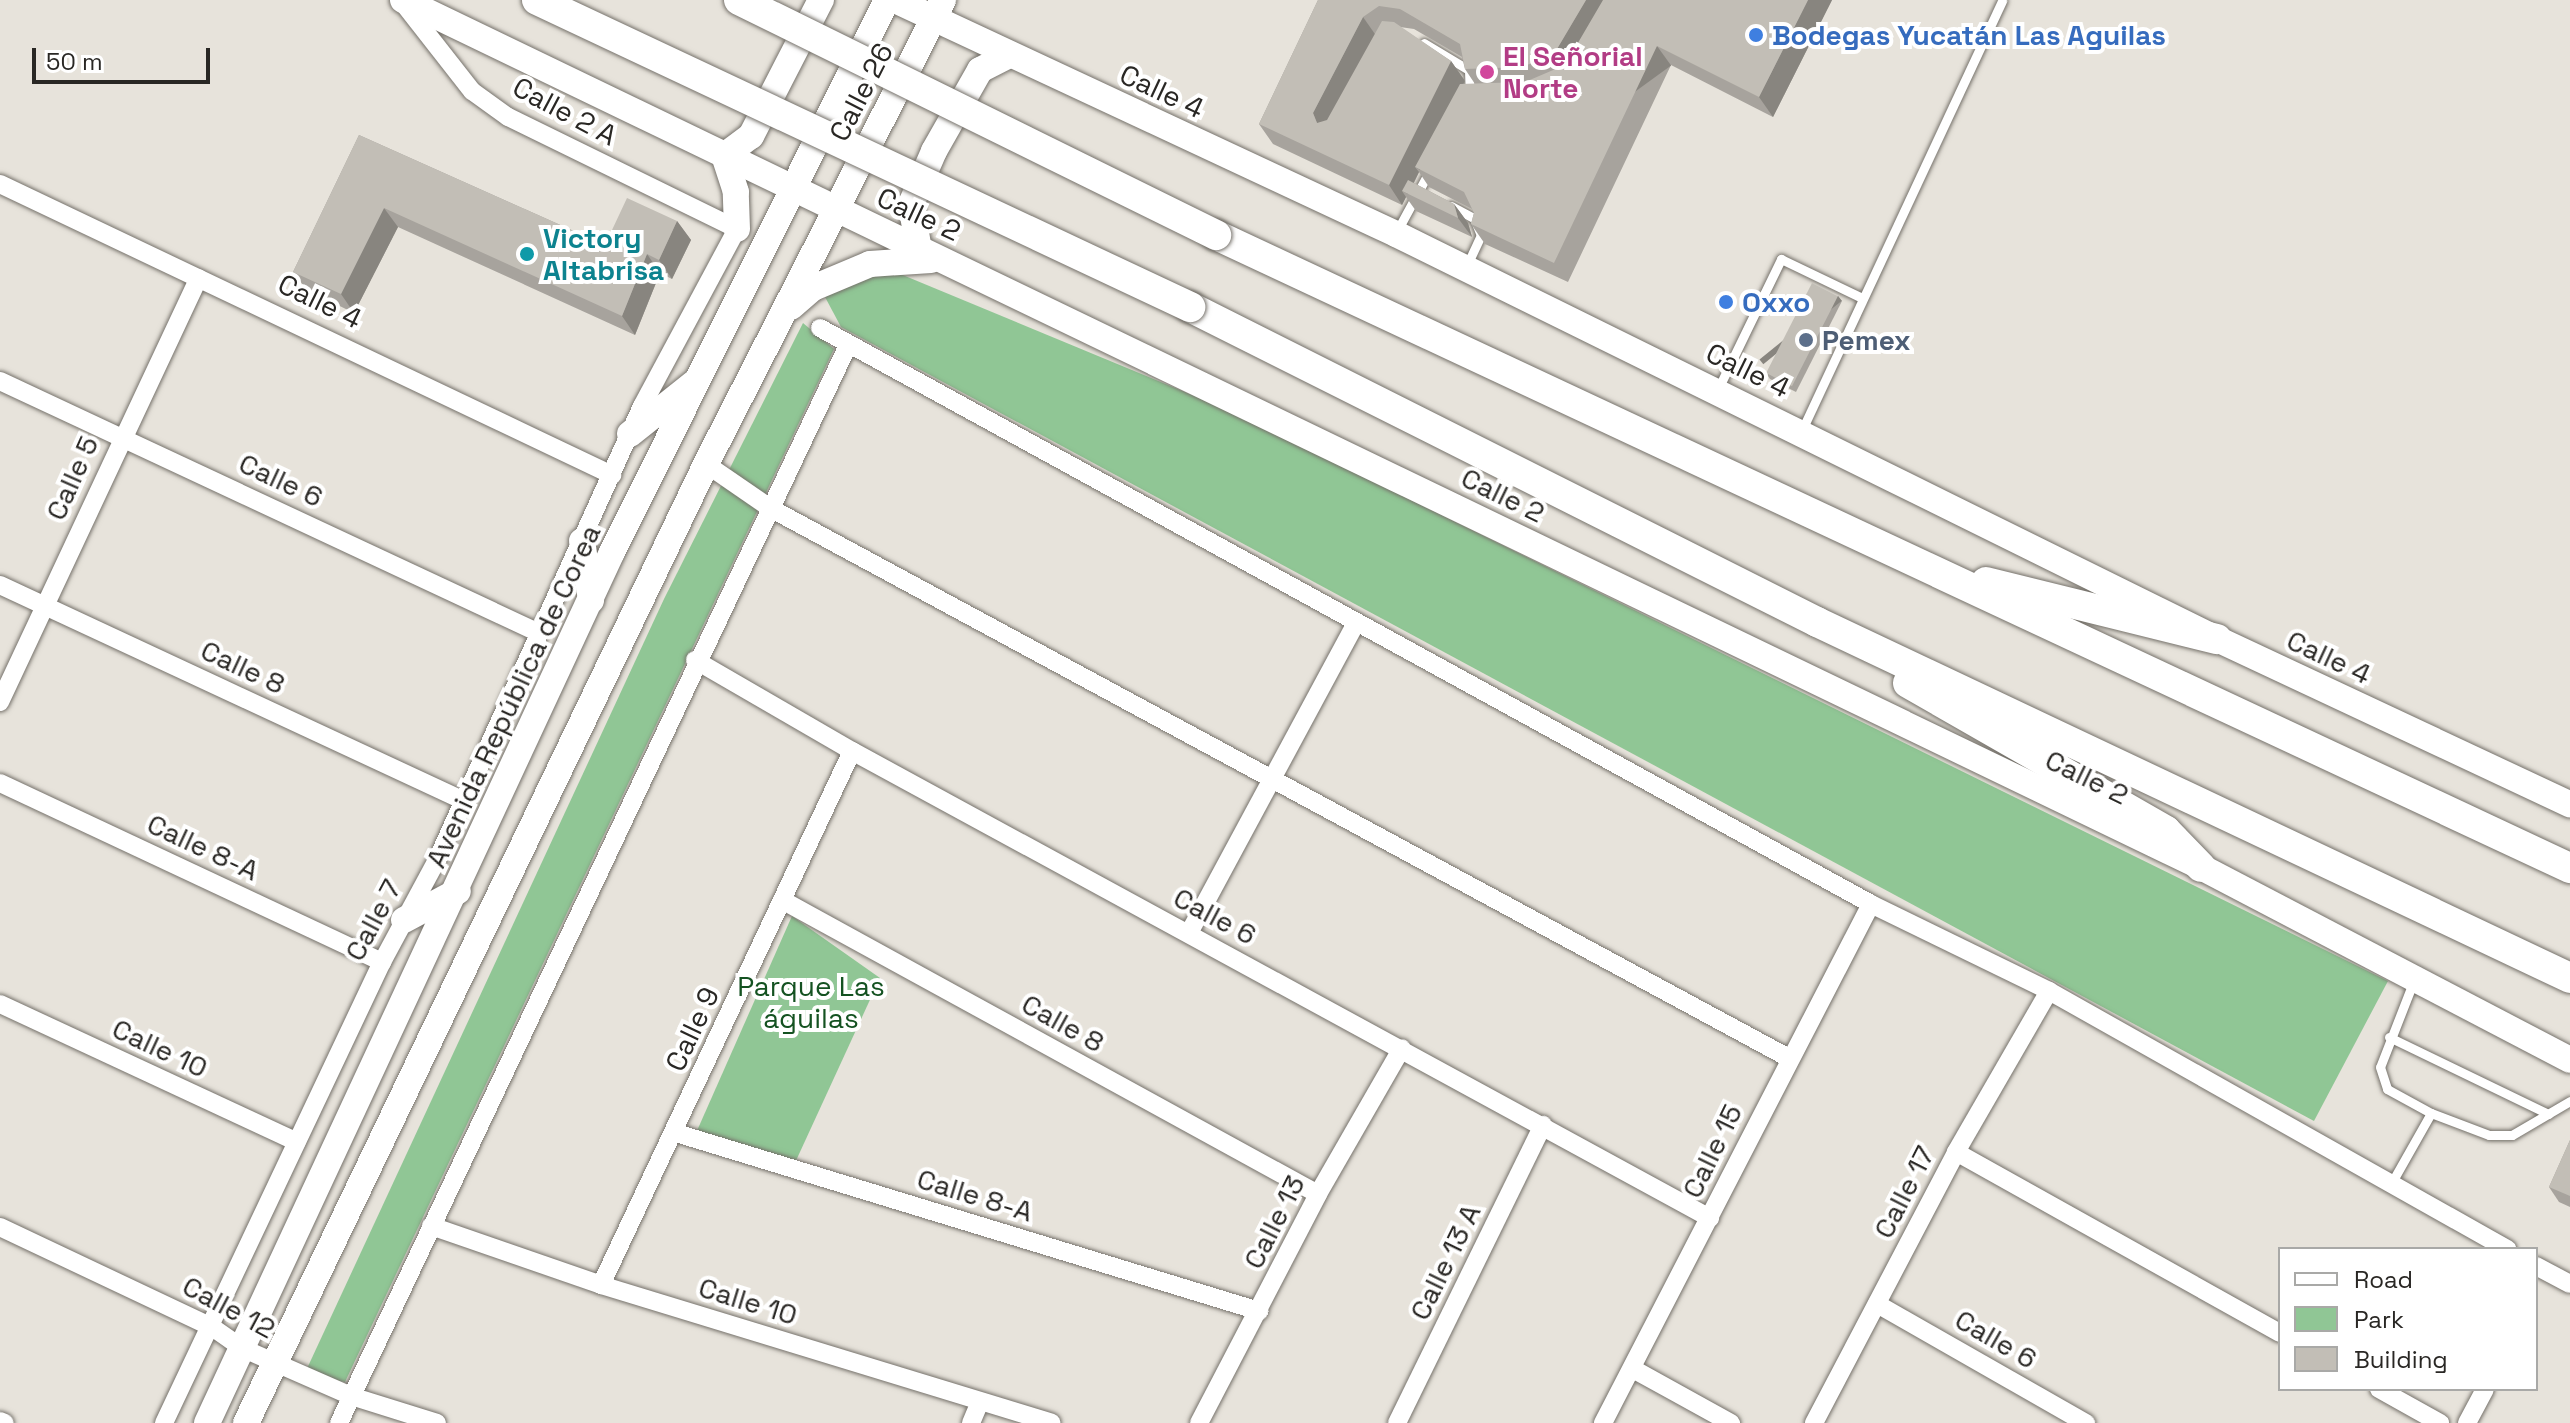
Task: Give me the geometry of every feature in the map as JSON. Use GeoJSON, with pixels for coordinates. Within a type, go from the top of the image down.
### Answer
{"type":"FeatureCollection","features":[{"type":"Feature","properties":{"kind":"highway"},"geometry":{"type":"LineString","coordinates":[[537,0],[1190,307],[1817,622],[2570,978]]}},
{"type":"Feature","properties":{"kind":"highway"},"geometry":{"type":"LineString","coordinates":[[739,0],[1216,235],[2570,868]]}},
{"type":"Feature","properties":{"kind":"highway"},"geometry":{"type":"LineString","coordinates":[[1917,565],[2217,639]]}},
{"type":"Feature","properties":{"kind":"highway"},"geometry":{"type":"LineString","coordinates":[[1817,622],[1934,701],[2166,831],[2201,867]]}},
{"type":"Feature","properties":{"kind":"main road","name":"Calle 2"},"geometry":{"type":"LineString","coordinates":[[402,0],[562,73],[794,193],[945,261],[2201,867],[2570,1060]]}},
{"type":"Feature","properties":{"kind":"main road"},"geometry":{"type":"LineString","coordinates":[[737,229],[738,202],[724,156],[751,136],[821,0]]}},
{"type":"Feature","properties":{"kind":"main road","name":"Avenida República de Corea"},"geometry":{"type":"LineString","coordinates":[[207,1423],[458,891],[591,600],[887,0]]}},
{"type":"Feature","properties":{"kind":"main road","name":"Calle 4"},"geometry":{"type":"LineString","coordinates":[[895,0],[939,9],[1009,55],[1396,234],[1464,271],[1801,432],[2217,639],[2568,798]]}},
{"type":"Feature","properties":{"kind":"main road","name":"Calle 26"},"geometry":{"type":"LineString","coordinates":[[836,212],[939,9]]}},
{"type":"Feature","properties":{"kind":"main road"},"geometry":{"type":"LineString","coordinates":[[919,250],[911,204],[934,151],[980,70],[1009,55]]}},
{"type":"Feature","properties":{"kind":"main road"},"geometry":{"type":"LineString","coordinates":[[246,1423],[706,464],[836,212]]}},
{"type":"Feature","properties":{"kind":"main road"},"geometry":{"type":"LineString","coordinates":[[782,315],[813,288],[870,264],[945,261]]}},
{"type":"Feature","properties":{"kind":"main road"},"geometry":{"type":"LineString","coordinates":[[630,434],[700,378]]}},
{"type":"Feature","properties":{"kind":"main road"},"geometry":{"type":"LineString","coordinates":[[582,541],[591,600]]}},
{"type":"Feature","properties":{"kind":"main road"},"geometry":{"type":"LineString","coordinates":[[404,920],[458,891]]}},
{"type":"Feature","properties":{"kind":"street","name":"Calle 2 A"},"geometry":{"type":"LineString","coordinates":[[402,0],[472,91],[508,117],[737,229]]}},
{"type":"Feature","properties":{"kind":"street","name":"Calle 4"},"geometry":{"type":"LineString","coordinates":[[0,184],[612,475]]}},
{"type":"Feature","properties":{"kind":"street","name":"Calle 7"},"geometry":{"type":"LineString","coordinates":[[164,1423],[462,800],[630,434],[737,229]]}},
{"type":"Feature","properties":{"kind":"street","name":"Calle 5"},"geometry":{"type":"LineString","coordinates":[[0,702],[122,436],[199,278]]}},
{"type":"Feature","properties":{"kind":"street"},"geometry":{"type":"LineString","coordinates":[[820,328],[1871,904],[2049,991],[2504,1247]]}},
{"type":"Feature","properties":{"kind":"street"},"geometry":{"type":"LineString","coordinates":[[339,1423],[695,660],[848,345]]}},
{"type":"Feature","properties":{"kind":"street","name":"Calle 6"},"geometry":{"type":"LineString","coordinates":[[0,381],[537,632]]}},
{"type":"Feature","properties":{"kind":"street"},"geometry":{"type":"LineString","coordinates":[[706,464],[770,508],[1789,1058]]}},
{"type":"Feature","properties":{"kind":"street","name":"Calle 8"},"geometry":{"type":"LineString","coordinates":[[0,585],[462,800]]}},
{"type":"Feature","properties":{"kind":"street"},"geometry":{"type":"LineString","coordinates":[[1189,933],[1356,623]]}},
{"type":"Feature","properties":{"kind":"street","name":"Calle 6"},"geometry":{"type":"LineString","coordinates":[[695,660],[852,751],[1710,1218]]}},
{"type":"Feature","properties":{"kind":"street","name":"Calle 9"},"geometry":{"type":"LineString","coordinates":[[601,1285],[676,1133],[852,751]]}},
{"type":"Feature","properties":{"kind":"street","name":"Calle 8-A"},"geometry":{"type":"LineString","coordinates":[[0,783],[382,962]]}},
{"type":"Feature","properties":{"kind":"street","name":"Calle 8"},"geometry":{"type":"LineString","coordinates":[[782,900],[1318,1194]]}},
{"type":"Feature","properties":{"kind":"street","name":"Calle 15"},"geometry":{"type":"LineString","coordinates":[[1603,1423],[1871,904]]}},
{"type":"Feature","properties":{"kind":"street","name":"Calle 17"},"geometry":{"type":"LineString","coordinates":[[1814,1423],[1956,1152],[2049,991]]}},
{"type":"Feature","properties":{"kind":"street","name":"Calle 10"},"geometry":{"type":"LineString","coordinates":[[0,1004],[297,1142]]}},
{"type":"Feature","properties":{"kind":"street","name":"Calle 13"},"geometry":{"type":"LineString","coordinates":[[1199,1423],[1318,1194],[1402,1048]]}},
{"type":"Feature","properties":{"kind":"street","name":"Calle 13 A"},"geometry":{"type":"LineString","coordinates":[[1397,1423],[1543,1125]]}},
{"type":"Feature","properties":{"kind":"street","name":"Calle 8-A"},"geometry":{"type":"LineString","coordinates":[[676,1133],[1259,1311]]}},
{"type":"Feature","properties":{"kind":"street"},"geometry":{"type":"LineString","coordinates":[[1956,1152],[2278,1332]]}},
{"type":"Feature","properties":{"kind":"street","name":"Calle 10"},"geometry":{"type":"LineString","coordinates":[[431,1226],[601,1285],[1051,1423]]}},
{"type":"Feature","properties":{"kind":"street","name":"Calle 12"},"geometry":{"type":"LineString","coordinates":[[0,1227],[212,1327],[244,1349],[275,1363],[351,1396],[437,1423]]}},
{"type":"Feature","properties":{"kind":"street"},"geometry":{"type":"LineString","coordinates":[[2538,1267],[2570,1284]]}},
{"type":"Feature","properties":{"kind":"street","name":"Calle 6"},"geometry":{"type":"LineString","coordinates":[[1877,1304],[2084,1423]]}},
{"type":"Feature","properties":{"kind":"street"},"geometry":{"type":"LineString","coordinates":[[1633,1369],[1731,1423]]}},
{"type":"Feature","properties":{"kind":"street"},"geometry":{"type":"LineString","coordinates":[[2383,1391],[2440,1423]]}},
{"type":"Feature","properties":{"kind":"street"},"geometry":{"type":"LineString","coordinates":[[2467,1423],[2484,1391]]}},
{"type":"Feature","properties":{"kind":"street"},"geometry":{"type":"LineString","coordinates":[[971,1423],[980,1402]]}},
{"type":"Feature","properties":{"kind":"lane"},"geometry":{"type":"LineString","coordinates":[[1801,432],[1860,297],[2002,0]]}},
{"type":"Feature","properties":{"kind":"lane"},"geometry":{"type":"LineString","coordinates":[[1410,35],[1469,70],[1473,80],[1462,110]]}},
{"type":"Feature","properties":{"kind":"lane"},"geometry":{"type":"LineString","coordinates":[[1469,97],[1483,97]]}},
{"type":"Feature","properties":{"kind":"lane"},"geometry":{"type":"LineString","coordinates":[[1396,234],[1434,163]]}},
{"type":"Feature","properties":{"kind":"lane"},"geometry":{"type":"LineString","coordinates":[[1419,190],[1474,218],[1481,235],[1464,271]]}},
{"type":"Feature","properties":{"kind":"lane"},"geometry":{"type":"LineString","coordinates":[[1717,391],[1781,259],[1860,297]]}},
{"type":"Feature","properties":{"kind":"lane"},"geometry":{"type":"LineString","coordinates":[[2414,979],[2389,1037],[2380,1077],[2387,1089],[2431,1113],[2489,1135],[2512,1135],[2570,1101]]}},
{"type":"Feature","properties":{"kind":"lane"},"geometry":{"type":"LineString","coordinates":[[2389,1037],[2548,1114]]}},
{"type":"Feature","properties":{"kind":"lane"},"geometry":{"type":"LineString","coordinates":[[2392,1182],[2431,1113]]}},
{"type":"Feature","properties":{"kind":"green space"},"geometry":{"type":"Polygon","coordinates":[[[881,266],[1226,409],[2388,981],[2314,1121],[841,327],[825,297],[849,275],[881,266]]]}},
{"type":"Feature","properties":{"kind":"green space"},"geometry":{"type":"Polygon","coordinates":[[[803,323],[834,349],[345,1382],[304,1375],[664,599],[803,323]]]}},
{"type":"Feature","properties":{"kind":"green space","name":"Parque Las águilas"},"geometry":{"type":"Polygon","coordinates":[[[792,916],[880,978],[794,1165],[696,1133],[792,916]]]}},
{"type":"Feature","properties":{"kind":"building"},"geometry":{"type":"Polygon","coordinates":[[[1318,0],[1586,0],[1554,54],[1522,67],[1465,69],[1460,44],[1400,9],[1379,6],[1363,17],[1313,113],[1317,123],[1327,120],[1382,21],[1394,22],[1451,61],[1389,185],[1259,124],[1318,0]]]}},
{"type":"Feature","properties":{"kind":"building"},"geometry":{"type":"Polygon","coordinates":[[[1603,0],[1808,0],[1759,97],[1657,46],[1554,263],[1471,224],[1474,213],[1464,192],[1415,167],[1460,84],[1525,82],[1565,65],[1603,0]]]}},
{"type":"Feature","properties":{"kind":"building","name":"Victory Altabrisa"},"geometry":{"type":"Polygon","coordinates":[[[359,135],[605,245],[627,198],[677,221],[659,260],[647,254],[622,316],[384,208],[341,294],[293,272],[359,135]]]}},
{"type":"Feature","properties":{"kind":"building"},"geometry":{"type":"Polygon","coordinates":[[[1408,180],[1454,204],[1458,218],[1402,191],[1408,180]]]}},
{"type":"Feature","properties":{"kind":"building","name":"Pemex"},"geometry":{"type":"Polygon","coordinates":[[[1812,283],[1838,296],[1792,386],[1766,373],[1812,283]]]}},
{"type":"Feature","properties":{"kind":"building"},"geometry":{"type":"Polygon","coordinates":[[[2570,1140],[2570,1196],[2549,1187],[2570,1140]]]}},
{"type":"Feature","properties":{"kind":"place","name":"Bodegas Yucatán Las Aguilas"},"geometry":{"type":"Point","coordinates":[1756,35]}},
{"type":"Feature","properties":{"kind":"place","name":"El Señorial Norte"},"geometry":{"type":"Point","coordinates":[1487,72]}},
{"type":"Feature","properties":{"kind":"place","name":"Victory Altabrisa"},"geometry":{"type":"Point","coordinates":[527,254]}},
{"type":"Feature","properties":{"kind":"place","name":"Oxxo"},"geometry":{"type":"Point","coordinates":[1726,302]}},
{"type":"Feature","properties":{"kind":"place","name":"Pemex"},"geometry":{"type":"Point","coordinates":[1806,340]}}]}
